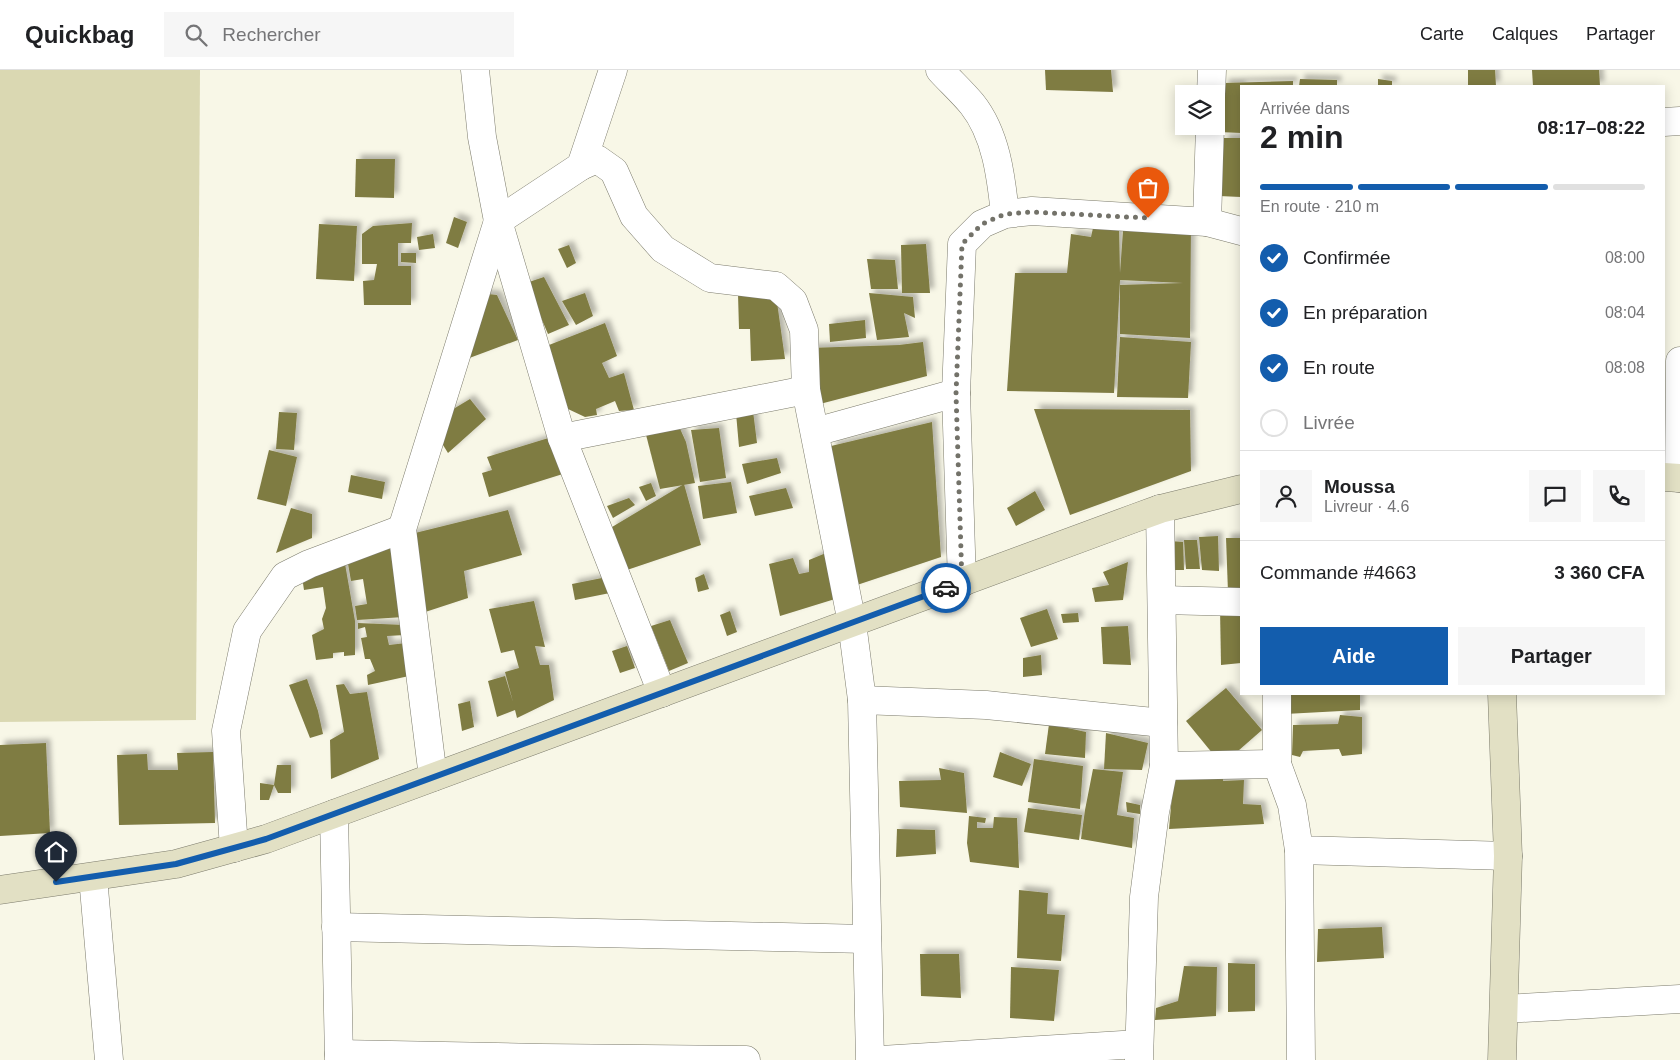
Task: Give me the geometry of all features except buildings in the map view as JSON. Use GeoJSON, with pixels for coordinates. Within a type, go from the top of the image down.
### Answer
{"type":"FeatureCollection","features":[{"type":"Feature","properties":{"kind":"main road"},"geometry":{"type":"LineString","coordinates":[[0,890],[176,864],[266,839],[1160,509],[1240,489]]}},
{"type":"Feature","properties":{"kind":"main road"},"geometry":{"type":"LineString","coordinates":[[1502,695],[1508,856],[1502,1060]]}},
{"type":"Feature","properties":{"kind":"street"},"geometry":{"type":"LineString","coordinates":[[475,70],[482,137],[498,221],[562,438],[662,693]]}},
{"type":"Feature","properties":{"kind":"street"},"geometry":{"type":"LineString","coordinates":[[581,166],[612,70]]}},
{"type":"Feature","properties":{"kind":"street"},"geometry":{"type":"LineString","coordinates":[[940,70],[972,104],[987,128],[1001,184],[1005,214]]}},
{"type":"Feature","properties":{"kind":"street"},"geometry":{"type":"LineString","coordinates":[[1211,85],[1212,70]]}},
{"type":"Feature","properties":{"kind":"street"},"geometry":{"type":"LineString","coordinates":[[1665,122],[1680,121]]}},
{"type":"Feature","properties":{"kind":"street"},"geometry":{"type":"LineString","coordinates":[[1207,222],[1210,135]]}},
{"type":"Feature","properties":{"kind":"street"},"geometry":{"type":"LineString","coordinates":[[433,777],[402,529],[498,221],[581,166],[597,160],[614,171],[634,216],[663,249],[710,278],[776,286],[793,301],[804,330],[806,390],[852,623],[862,700],[870,1060]]}},
{"type":"Feature","properties":{"kind":"street"},"geometry":{"type":"LineString","coordinates":[[962,583],[956,394],[962,244],[982,224],[1005,214],[1032,212],[1207,222],[1240,232]]}},
{"type":"Feature","properties":{"kind":"street"},"geometry":{"type":"LineString","coordinates":[[1674,478],[1680,425],[1680,361]]}},
{"type":"Feature","properties":{"kind":"street"},"geometry":{"type":"LineString","coordinates":[[562,438],[806,390]]}},
{"type":"Feature","properties":{"kind":"street"},"geometry":{"type":"LineString","coordinates":[[814,432],[956,394]]}},
{"type":"Feature","properties":{"kind":"street"},"geometry":{"type":"LineString","coordinates":[[881,1060],[1139,1052],[1144,897],[1154,812],[1164,766],[1160,509]]}},
{"type":"Feature","properties":{"kind":"street"},"geometry":{"type":"LineString","coordinates":[[234,848],[226,731],[247,631],[285,576],[310,564],[402,529]]}},
{"type":"Feature","properties":{"kind":"street"},"geometry":{"type":"LineString","coordinates":[[1162,600],[1240,602]]}},
{"type":"Feature","properties":{"kind":"street"},"geometry":{"type":"LineString","coordinates":[[1277,695],[1277,764],[1292,805],[1298,850],[1301,1060]]}},
{"type":"Feature","properties":{"kind":"street"},"geometry":{"type":"LineString","coordinates":[[862,700],[986,705],[1163,723]]}},
{"type":"Feature","properties":{"kind":"street"},"geometry":{"type":"LineString","coordinates":[[1164,766],[1277,764]]}},
{"type":"Feature","properties":{"kind":"street"},"geometry":{"type":"LineString","coordinates":[[334,814],[339,1057],[746,1060]]}},
{"type":"Feature","properties":{"kind":"street"},"geometry":{"type":"LineString","coordinates":[[1298,850],[1508,856]]}},
{"type":"Feature","properties":{"kind":"street"},"geometry":{"type":"LineString","coordinates":[[93,877],[109,1060]]}},
{"type":"Feature","properties":{"kind":"street"},"geometry":{"type":"LineString","coordinates":[[336,927],[868,939]]}},
{"type":"Feature","properties":{"kind":"street"},"geometry":{"type":"LineString","coordinates":[[1504,1009],[1680,1000]]}},
{"type":"Feature","properties":{"kind":"shaded area"},"geometry":{"type":"Polygon","coordinates":[[[0,70],[200,70],[196,720],[0,722],[0,70]]]}},
{"type":"Feature","properties":{"kind":"way so far"},"geometry":{"type":"LineString","coordinates":[[946,588],[962,583],[956,394],[962,286],[962,244],[982,224],[1005,214],[1032,212],[1148,218]]}},
{"type":"Feature","properties":{"kind":"route"},"geometry":{"type":"LineString","coordinates":[[56,882],[176,864],[266,839],[946,588]]}}]}
